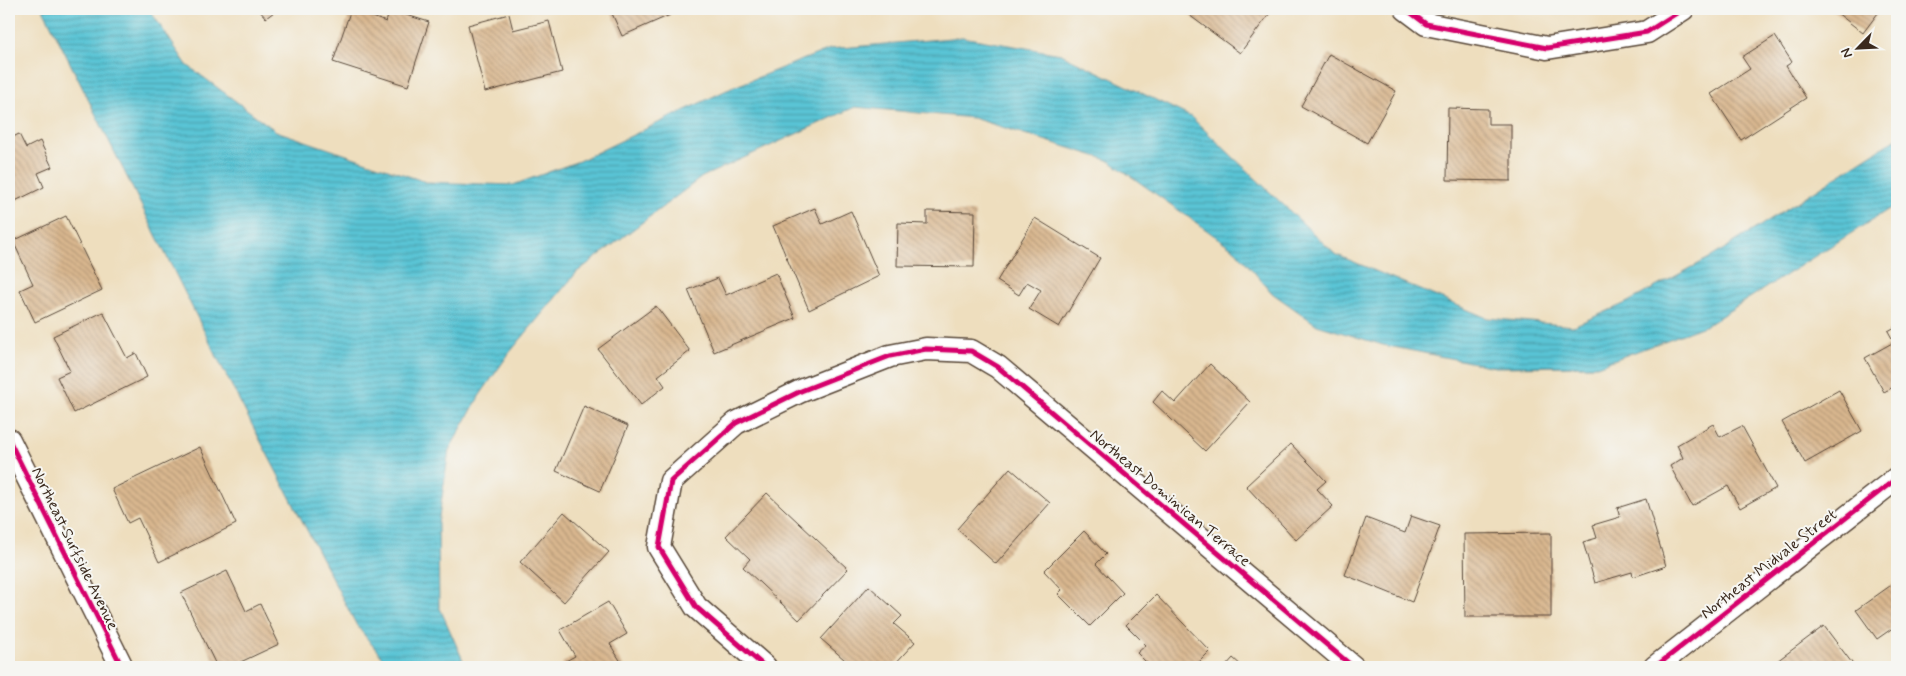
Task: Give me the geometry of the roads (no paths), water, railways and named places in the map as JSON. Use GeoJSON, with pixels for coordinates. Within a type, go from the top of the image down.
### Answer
{"type":"FeatureCollection","features":[{"type":"Feature","properties":{"kind":"street"},"geometry":{"type":"LineString","coordinates":[[1406,9],[1426,24],[1547,48],[1648,32],[1683,9]]}},
{"type":"Feature","properties":{"kind":"street","name":"Northeast Dominican Terrace"},"geometry":{"type":"LineString","coordinates":[[765,667],[696,607],[660,547],[671,481],[736,424],[801,391],[890,356],[926,348],[971,351],[998,367],[1353,667]]}},
{"type":"Feature","properties":{"kind":"street","name":"Northeast Surfside Avenue"},"geometry":{"type":"LineString","coordinates":[[9,440],[122,667]]}},
{"type":"Feature","properties":{"kind":"street","name":"Northeast Midvale Street"},"geometry":{"type":"LineString","coordinates":[[1655,667],[1897,478]]}},
{"type":"Feature","properties":{"kind":"water"},"geometry":{"type":"Polygon","coordinates":[[[43,9],[149,9],[187,65],[276,131],[426,182],[513,185],[579,161],[731,88],[830,49],[962,37],[1061,54],[1191,117],[1335,254],[1487,318],[1573,326],[1624,304],[1713,256],[1897,138],[1897,204],[1707,325],[1597,366],[1495,367],[1383,345],[1317,325],[1272,293],[1236,251],[1108,160],[973,118],[855,107],[702,177],[577,272],[510,352],[480,395],[449,450],[438,524],[439,606],[466,667],[390,667],[357,626],[224,371],[43,9]]]}}]}
